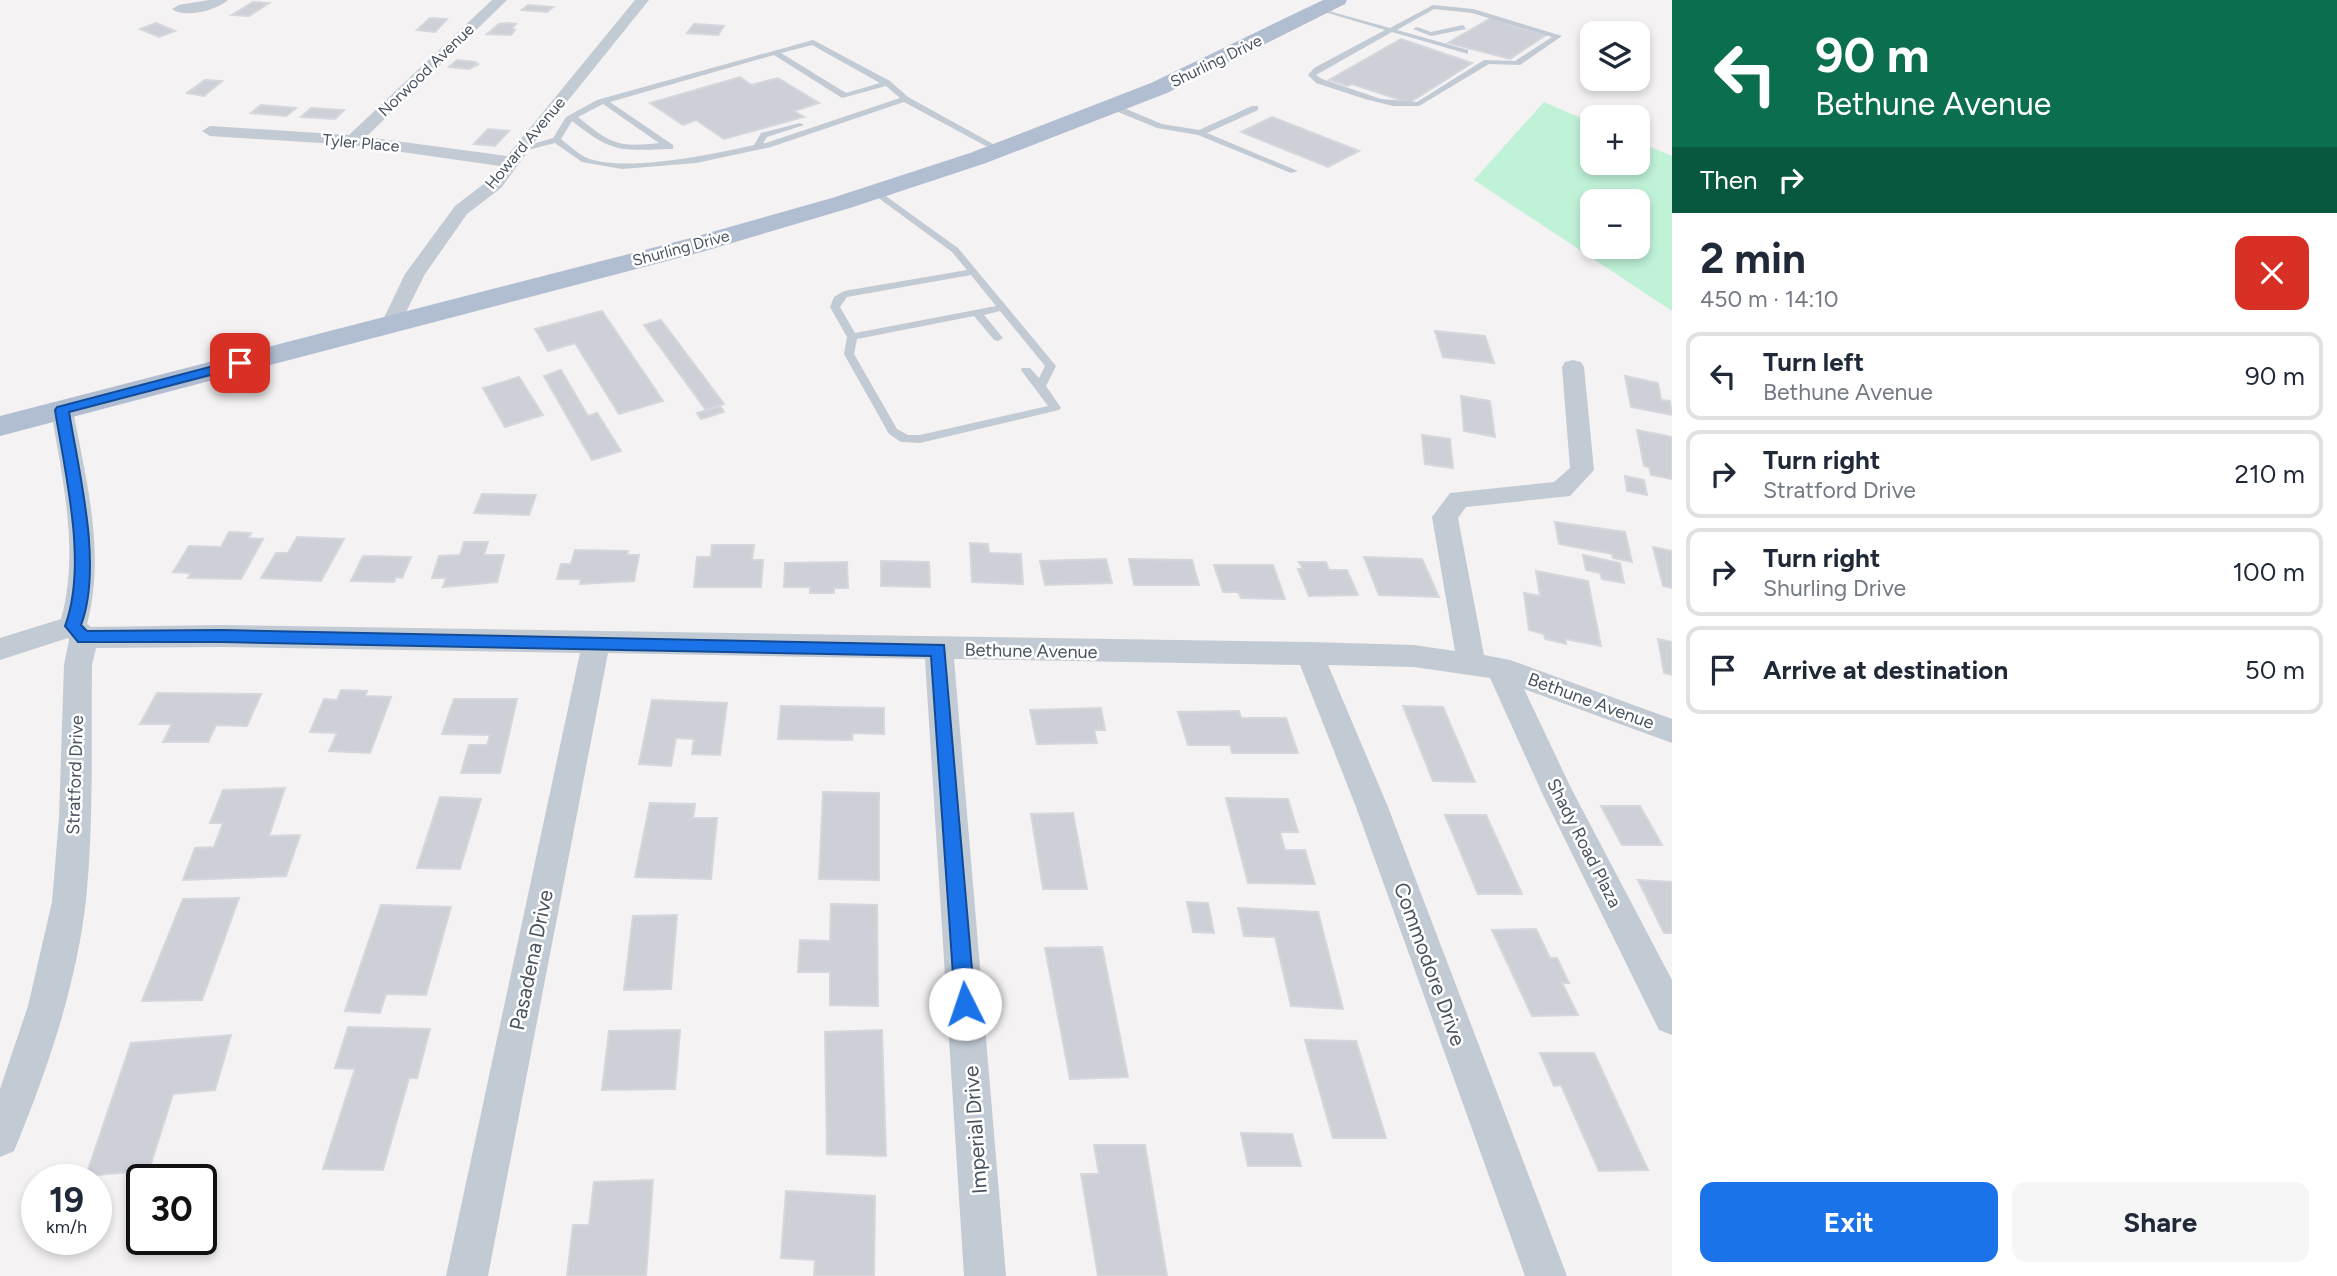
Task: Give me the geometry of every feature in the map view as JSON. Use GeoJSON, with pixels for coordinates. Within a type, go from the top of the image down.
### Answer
{"type":"FeatureCollection","features":[{"type":"Feature","properties":{"kind":"main road","name":"Shurling Drive"},"geometry":{"type":"LineString","coordinates":[[0,426],[696,245],[876,192],[1000,150],[1114,107],[1188,76],[1329,5]]}},
{"type":"Feature","properties":{"kind":"street"},"geometry":{"type":"LineString","coordinates":[[179,9],[206,6],[222,0]]}},
{"type":"Feature","properties":{"kind":"street","name":"Norwood Avenue"},"geometry":{"type":"LineString","coordinates":[[353,140],[500,0]]}},
{"type":"Feature","properties":{"kind":"street","name":"Howard Avenue"},"geometry":{"type":"LineString","coordinates":[[391,324],[415,274],[461,209],[495,184],[642,0]]}},
{"type":"Feature","properties":{"kind":"street","name":"Tyler Place"},"geometry":{"type":"LineString","coordinates":[[210,131],[353,140],[516,156]]}},
{"type":"Feature","properties":{"kind":"street","name":"Shady Road Plaza"},"geometry":{"type":"LineString","coordinates":[[1573,366],[1582,470],[1562,490],[1459,499],[1445,517],[1486,667],[1559,795],[1672,1017]]}},
{"type":"Feature","properties":{"kind":"street","name":"Stratford Drive"},"geometry":{"type":"LineString","coordinates":[[0,1137],[41,1020],[62,935],[72,871],[81,530],[62,410]]}},
{"type":"Feature","properties":{"kind":"street","name":"Bethune Avenue"},"geometry":{"type":"LineString","coordinates":[[0,649],[78,632],[596,644],[1414,656],[1486,667],[1672,731]]}},
{"type":"Feature","properties":{"kind":"street","name":"Pasadena Drive"},"geometry":{"type":"LineString","coordinates":[[467,1276],[596,644]]}},
{"type":"Feature","properties":{"kind":"street","name":"Imperial Drive"},"geometry":{"type":"LineString","coordinates":[[939,650],[985,1276]]}},
{"type":"Feature","properties":{"kind":"street","name":"Commodore Drive"},"geometry":{"type":"LineString","coordinates":[[1309,653],[1372,807],[1546,1276]]}},
{"type":"Feature","properties":{"kind":"lane"},"geometry":{"type":"LineString","coordinates":[[1329,5],[1391,30],[1465,52]]}},
{"type":"Feature","properties":{"kind":"lane"},"geometry":{"type":"LineString","coordinates":[[1478,56],[1487,62],[1517,63],[1558,36],[1486,14],[1433,7],[1312,75],[1331,85],[1406,106],[1419,104],[1487,62]]}},
{"type":"Feature","properties":{"kind":"lane"},"geometry":{"type":"LineString","coordinates":[[1433,7],[1467,16],[1463,27]]}},
{"type":"Feature","properties":{"kind":"lane"},"geometry":{"type":"LineString","coordinates":[[1424,12],[1439,16]]}},
{"type":"Feature","properties":{"kind":"lane"},"geometry":{"type":"LineString","coordinates":[[1436,43],[1486,14]]}},
{"type":"Feature","properties":{"kind":"lane"},"geometry":{"type":"LineString","coordinates":[[1412,21],[1430,20]]}},
{"type":"Feature","properties":{"kind":"lane"},"geometry":{"type":"LineString","coordinates":[[1412,21],[1431,33],[1463,27]]}},
{"type":"Feature","properties":{"kind":"lane"},"geometry":{"type":"LineString","coordinates":[[1463,27],[1443,24],[1463,27]]}},
{"type":"Feature","properties":{"kind":"lane"},"geometry":{"type":"LineString","coordinates":[[516,156],[556,140],[573,117],[604,101],[813,42],[887,83],[905,99],[1000,150]]}},
{"type":"Feature","properties":{"kind":"lane"},"geometry":{"type":"LineString","coordinates":[[775,52],[845,96],[887,83]]}},
{"type":"Feature","properties":{"kind":"lane"},"geometry":{"type":"LineString","coordinates":[[556,140],[585,160],[622,166],[689,160],[757,147],[764,135],[816,120],[836,122],[905,99]]}},
{"type":"Feature","properties":{"kind":"lane"},"geometry":{"type":"LineString","coordinates":[[604,101],[689,160]]}},
{"type":"Feature","properties":{"kind":"lane"},"geometry":{"type":"LineString","coordinates":[[1114,107],[1160,126],[1200,133],[1294,171]]}},
{"type":"Feature","properties":{"kind":"lane"},"geometry":{"type":"LineString","coordinates":[[1200,133],[1255,108]]}},
{"type":"Feature","properties":{"kind":"lane"},"geometry":{"type":"LineString","coordinates":[[573,117],[608,146],[628,149],[666,145]]}},
{"type":"Feature","properties":{"kind":"lane"},"geometry":{"type":"LineString","coordinates":[[876,192],[956,250],[1051,366],[1040,386]]}},
{"type":"Feature","properties":{"kind":"lane"},"geometry":{"type":"LineString","coordinates":[[974,272],[845,294],[838,299],[835,307],[852,337],[849,354],[893,431],[905,439],[920,439],[1055,408],[1026,369]]}},
{"type":"Feature","properties":{"kind":"lane"},"geometry":{"type":"LineString","coordinates":[[852,337],[1002,308]]}},
{"type":"Feature","properties":{"kind":"lane"},"geometry":{"type":"LineString","coordinates":[[977,313],[998,338]]}},
{"type":"Feature","properties":{"kind":"green space"},"geometry":{"type":"Polygon","coordinates":[[[1544,102],[1580,118],[1580,175],[1650,175],[1650,147],[1672,156],[1672,311],[1593,259],[1650,259],[1650,189],[1580,189],[1580,250],[1474,180],[1544,102]]]}},
{"type":"Feature","properties":{"kind":"building"},"geometry":{"type":"Polygon","coordinates":[[[253,2],[269,3],[249,16],[232,15],[253,2]]]}},
{"type":"Feature","properties":{"kind":"building"},"geometry":{"type":"Polygon","coordinates":[[[528,5],[553,7],[547,12],[522,10],[528,5]]]}},
{"type":"Feature","properties":{"kind":"building"},"geometry":{"type":"Polygon","coordinates":[[[430,18],[447,19],[435,32],[417,30],[430,18]]]}},
{"type":"Feature","properties":{"kind":"building"},"geometry":{"type":"Polygon","coordinates":[[[1491,18],[1546,35],[1510,59],[1448,43],[1491,18]]]}},
{"type":"Feature","properties":{"kind":"building"},"geometry":{"type":"Polygon","coordinates":[[[156,23],[175,31],[159,37],[140,29],[156,23]]]}},
{"type":"Feature","properties":{"kind":"building"},"geometry":{"type":"Polygon","coordinates":[[[499,24],[516,24],[511,35],[487,34],[499,24]]]}},
{"type":"Feature","properties":{"kind":"building"},"geometry":{"type":"Polygon","coordinates":[[[694,24],[724,26],[718,35],[687,33],[694,24]]]}},
{"type":"Feature","properties":{"kind":"building"},"geometry":{"type":"Polygon","coordinates":[[[1401,39],[1472,63],[1409,103],[1352,84],[1348,86],[1329,80],[1401,39]]]}},
{"type":"Feature","properties":{"kind":"building"},"geometry":{"type":"Polygon","coordinates":[[[457,60],[479,64],[469,69],[449,67],[457,60]]]}},
{"type":"Feature","properties":{"kind":"building"},"geometry":{"type":"Polygon","coordinates":[[[740,77],[751,85],[778,78],[819,103],[794,111],[804,117],[724,139],[696,120],[683,125],[650,103],[740,77]]]}},
{"type":"Feature","properties":{"kind":"building"},"geometry":{"type":"Polygon","coordinates":[[[205,80],[222,81],[204,96],[187,93],[205,80]]]}},
{"type":"Feature","properties":{"kind":"building"},"geometry":{"type":"Polygon","coordinates":[[[261,105],[296,108],[286,116],[251,113],[261,105]]]}},
{"type":"Feature","properties":{"kind":"building"},"geometry":{"type":"Polygon","coordinates":[[[311,108],[344,110],[335,119],[301,117],[311,108]]]}},
{"type":"Feature","properties":{"kind":"building"},"geometry":{"type":"Polygon","coordinates":[[[1272,117],[1359,151],[1328,167],[1241,132],[1272,117]]]}},
{"type":"Feature","properties":{"kind":"building"},"geometry":{"type":"Polygon","coordinates":[[[488,129],[509,131],[495,146],[474,144],[488,129]]]}},
{"type":"Feature","properties":{"kind":"building"},"geometry":{"type":"Polygon","coordinates":[[[602,311],[663,401],[619,414],[575,343],[548,351],[535,329],[602,311]]]}},
{"type":"Feature","properties":{"kind":"building"},"geometry":{"type":"Polygon","coordinates":[[[661,320],[724,404],[706,410],[644,325],[661,320]]]}},
{"type":"Feature","properties":{"kind":"building"},"geometry":{"type":"Polygon","coordinates":[[[1435,331],[1485,336],[1494,363],[1443,357],[1435,331]]]}},
{"type":"Feature","properties":{"kind":"building"},"geometry":{"type":"Polygon","coordinates":[[[561,370],[588,416],[597,413],[621,451],[592,460],[544,376],[561,370]]]}},
{"type":"Feature","properties":{"kind":"building"},"geometry":{"type":"Polygon","coordinates":[[[1625,376],[1658,383],[1661,400],[1670,401],[1672,415],[1631,407],[1625,376]]]}},
{"type":"Feature","properties":{"kind":"building"},"geometry":{"type":"Polygon","coordinates":[[[519,377],[543,415],[505,427],[483,388],[519,377]]]}},
{"type":"Feature","properties":{"kind":"building"},"geometry":{"type":"Polygon","coordinates":[[[1461,396],[1490,401],[1495,437],[1464,431],[1461,396]]]}},
{"type":"Feature","properties":{"kind":"building"},"geometry":{"type":"Polygon","coordinates":[[[720,406],[724,412],[701,419],[697,413],[720,406]]]}},
{"type":"Feature","properties":{"kind":"building"},"geometry":{"type":"Polygon","coordinates":[[[1637,430],[1672,437],[1672,479],[1651,475],[1649,467],[1644,466],[1637,430]]]}},
{"type":"Feature","properties":{"kind":"building"},"geometry":{"type":"Polygon","coordinates":[[[1422,435],[1450,439],[1453,468],[1425,464],[1422,435]]]}},
{"type":"Feature","properties":{"kind":"building"},"geometry":{"type":"Polygon","coordinates":[[[1625,476],[1644,480],[1647,495],[1627,491],[1625,476]]]}},
{"type":"Feature","properties":{"kind":"building"},"geometry":{"type":"Polygon","coordinates":[[[482,494],[536,495],[529,515],[474,513],[482,494]]]}},
{"type":"Feature","properties":{"kind":"building"},"geometry":{"type":"Polygon","coordinates":[[[1555,522],[1625,532],[1632,562],[1613,558],[1612,554],[1559,544],[1555,522]]]}},
{"type":"Feature","properties":{"kind":"building"},"geometry":{"type":"Polygon","coordinates":[[[229,532],[251,533],[248,538],[263,539],[241,579],[188,578],[191,573],[173,572],[189,546],[221,547],[229,532]]]}},
{"type":"Feature","properties":{"kind":"building"},"geometry":{"type":"Polygon","coordinates":[[[297,537],[344,539],[321,581],[261,578],[276,553],[288,553],[297,537]]]}},
{"type":"Feature","properties":{"kind":"building"},"geometry":{"type":"Polygon","coordinates":[[[464,542],[488,542],[484,555],[504,555],[497,582],[443,587],[446,578],[432,578],[439,556],[460,555],[464,542]]]}},
{"type":"Feature","properties":{"kind":"building"},"geometry":{"type":"Polygon","coordinates":[[[970,543],[988,544],[989,553],[1021,554],[1023,584],[972,582],[970,543]]]}},
{"type":"Feature","properties":{"kind":"building"},"geometry":{"type":"Polygon","coordinates":[[[712,545],[754,545],[752,560],[763,560],[761,587],[694,587],[697,557],[711,557],[712,545]]]}},
{"type":"Feature","properties":{"kind":"building"},"geometry":{"type":"Polygon","coordinates":[[[1653,547],[1672,551],[1672,588],[1663,586],[1653,547]]]}},
{"type":"Feature","properties":{"kind":"building"},"geometry":{"type":"Polygon","coordinates":[[[575,550],[628,551],[627,555],[639,555],[634,581],[580,584],[581,579],[557,579],[561,564],[571,564],[575,550]]]}},
{"type":"Feature","properties":{"kind":"building"},"geometry":{"type":"Polygon","coordinates":[[[1583,555],[1620,563],[1624,583],[1602,579],[1600,573],[1586,570],[1583,555]]]}},
{"type":"Feature","properties":{"kind":"building"},"geometry":{"type":"Polygon","coordinates":[[[363,556],[411,557],[402,578],[396,577],[394,582],[351,581],[363,556]]]}},
{"type":"Feature","properties":{"kind":"building"},"geometry":{"type":"Polygon","coordinates":[[[1364,557],[1422,559],[1439,597],[1379,595],[1364,557]]]}},
{"type":"Feature","properties":{"kind":"building"},"geometry":{"type":"Polygon","coordinates":[[[1106,559],[1112,583],[1045,585],[1040,561],[1106,559]]]}},
{"type":"Feature","properties":{"kind":"building"},"geometry":{"type":"Polygon","coordinates":[[[1129,559],[1192,560],[1199,585],[1134,585],[1129,559]]]}},
{"type":"Feature","properties":{"kind":"building"},"geometry":{"type":"Polygon","coordinates":[[[881,561],[929,562],[930,587],[881,586],[881,561]]]}},
{"type":"Feature","properties":{"kind":"building"},"geometry":{"type":"Polygon","coordinates":[[[847,562],[848,588],[834,588],[834,593],[810,593],[810,587],[784,587],[785,563],[847,562]]]}},
{"type":"Feature","properties":{"kind":"building"},"geometry":{"type":"Polygon","coordinates":[[[1299,562],[1326,562],[1329,570],[1347,570],[1358,595],[1309,596],[1298,569],[1303,569],[1299,562]]]}},
{"type":"Feature","properties":{"kind":"building"},"geometry":{"type":"Polygon","coordinates":[[[1214,565],[1273,565],[1285,599],[1241,598],[1238,592],[1223,592],[1214,565]]]}},
{"type":"Feature","properties":{"kind":"building"},"geometry":{"type":"Polygon","coordinates":[[[1536,571],[1588,581],[1601,646],[1565,639],[1566,644],[1545,639],[1544,634],[1529,630],[1524,593],[1540,596],[1536,571]]]}},
{"type":"Feature","properties":{"kind":"building"},"geometry":{"type":"Polygon","coordinates":[[[1658,639],[1672,642],[1672,675],[1664,673],[1658,639]]]}},
{"type":"Feature","properties":{"kind":"building"},"geometry":{"type":"Polygon","coordinates":[[[341,690],[367,691],[365,696],[391,697],[370,753],[329,751],[337,733],[310,732],[324,699],[337,700],[341,690]]]}},
{"type":"Feature","properties":{"kind":"building"},"geometry":{"type":"Polygon","coordinates":[[[157,693],[261,694],[247,726],[216,725],[208,742],[163,742],[172,724],[140,724],[157,693]]]}},
{"type":"Feature","properties":{"kind":"building"},"geometry":{"type":"Polygon","coordinates":[[[454,699],[517,699],[500,773],[461,773],[469,745],[487,745],[490,735],[442,734],[454,699]]]}},
{"type":"Feature","properties":{"kind":"building"},"geometry":{"type":"Polygon","coordinates":[[[652,700],[727,703],[720,755],[692,754],[694,739],[676,738],[671,766],[639,764],[652,700]]]}},
{"type":"Feature","properties":{"kind":"building"},"geometry":{"type":"Polygon","coordinates":[[[781,706],[884,708],[884,734],[853,733],[852,740],[778,739],[781,706]]]}},
{"type":"Feature","properties":{"kind":"building"},"geometry":{"type":"Polygon","coordinates":[[[1403,706],[1443,707],[1475,782],[1433,781],[1403,706]]]}},
{"type":"Feature","properties":{"kind":"building"},"geometry":{"type":"Polygon","coordinates":[[[1101,708],[1105,730],[1094,730],[1097,743],[1037,744],[1030,710],[1101,708]]]}},
{"type":"Feature","properties":{"kind":"building"},"geometry":{"type":"Polygon","coordinates":[[[1239,711],[1241,718],[1286,718],[1298,753],[1232,753],[1230,745],[1188,745],[1178,712],[1239,711]]]}},
{"type":"Feature","properties":{"kind":"building"},"geometry":{"type":"Polygon","coordinates":[[[285,788],[269,836],[300,835],[286,876],[183,880],[195,848],[214,847],[223,823],[210,823],[223,790],[285,788]]]}},
{"type":"Feature","properties":{"kind":"building"},"geometry":{"type":"Polygon","coordinates":[[[823,792],[879,793],[879,880],[819,879],[823,792]]]}},
{"type":"Feature","properties":{"kind":"building"},"geometry":{"type":"Polygon","coordinates":[[[440,797],[481,799],[460,869],[417,868],[440,797]]]}},
{"type":"Feature","properties":{"kind":"building"},"geometry":{"type":"Polygon","coordinates":[[[1226,798],[1288,799],[1298,832],[1280,832],[1285,850],[1305,850],[1315,884],[1248,883],[1226,798]]]}},
{"type":"Feature","properties":{"kind":"building"},"geometry":{"type":"Polygon","coordinates":[[[650,803],[695,804],[693,818],[717,818],[711,879],[635,877],[650,803]]]}},
{"type":"Feature","properties":{"kind":"building"},"geometry":{"type":"Polygon","coordinates":[[[1601,806],[1640,806],[1662,845],[1622,845],[1601,806]]]}},
{"type":"Feature","properties":{"kind":"building"},"geometry":{"type":"Polygon","coordinates":[[[1073,813],[1087,889],[1043,889],[1031,814],[1073,813]]]}},
{"type":"Feature","properties":{"kind":"building"},"geometry":{"type":"Polygon","coordinates":[[[1445,815],[1486,815],[1522,894],[1478,894],[1445,815]]]}},
{"type":"Feature","properties":{"kind":"building"},"geometry":{"type":"Polygon","coordinates":[[[1638,880],[1672,882],[1672,933],[1664,933],[1638,880]]]}},
{"type":"Feature","properties":{"kind":"building"},"geometry":{"type":"Polygon","coordinates":[[[239,898],[202,1000],[142,1001],[183,899],[239,898]]]}},
{"type":"Feature","properties":{"kind":"building"},"geometry":{"type":"Polygon","coordinates":[[[1187,902],[1208,903],[1214,933],[1193,932],[1187,902]]]}},
{"type":"Feature","properties":{"kind":"building"},"geometry":{"type":"Polygon","coordinates":[[[831,904],[877,905],[878,1006],[830,1005],[830,972],[798,972],[800,940],[830,941],[831,904]]]}},
{"type":"Feature","properties":{"kind":"building"},"geometry":{"type":"Polygon","coordinates":[[[381,905],[451,907],[426,995],[386,994],[380,1013],[345,1011],[381,905]]]}},
{"type":"Feature","properties":{"kind":"building"},"geometry":{"type":"Polygon","coordinates":[[[1238,908],[1318,912],[1343,1009],[1291,1006],[1275,937],[1244,936],[1238,908]]]}},
{"type":"Feature","properties":{"kind":"building"},"geometry":{"type":"Polygon","coordinates":[[[677,915],[671,989],[624,990],[633,916],[677,915]]]}},
{"type":"Feature","properties":{"kind":"building"},"geometry":{"type":"Polygon","coordinates":[[[1536,929],[1550,958],[1557,958],[1569,983],[1562,983],[1578,1015],[1532,1016],[1492,930],[1536,929]]]}},
{"type":"Feature","properties":{"kind":"building"},"geometry":{"type":"Polygon","coordinates":[[[1102,947],[1128,1077],[1070,1079],[1045,948],[1102,947]]]}},
{"type":"Feature","properties":{"kind":"building"},"geometry":{"type":"Polygon","coordinates":[[[348,1027],[430,1029],[417,1078],[409,1078],[383,1170],[323,1169],[355,1069],[335,1068],[348,1027]]]}},
{"type":"Feature","properties":{"kind":"building"},"geometry":{"type":"Polygon","coordinates":[[[680,1030],[675,1089],[602,1090],[609,1031],[680,1030]]]}},
{"type":"Feature","properties":{"kind":"building"},"geometry":{"type":"Polygon","coordinates":[[[882,1030],[886,1156],[827,1154],[825,1032],[882,1030]]]}},
{"type":"Feature","properties":{"kind":"building"},"geometry":{"type":"Polygon","coordinates":[[[231,1035],[215,1090],[173,1094],[151,1164],[126,1164],[126,1172],[112,1174],[112,1164],[90,1164],[131,1043],[231,1035]]]}},
{"type":"Feature","properties":{"kind":"building"},"geometry":{"type":"Polygon","coordinates":[[[1305,1040],[1356,1041],[1386,1138],[1333,1138],[1305,1040]]]}},
{"type":"Feature","properties":{"kind":"building"},"geometry":{"type":"Polygon","coordinates":[[[1540,1053],[1594,1053],[1648,1170],[1599,1171],[1561,1085],[1554,1086],[1540,1053]]]}},
{"type":"Feature","properties":{"kind":"building"},"geometry":{"type":"Polygon","coordinates":[[[1241,1133],[1292,1134],[1301,1166],[1248,1166],[1241,1133]]]}},
{"type":"Feature","properties":{"kind":"building"},"geometry":{"type":"Polygon","coordinates":[[[1094,1145],[1145,1145],[1167,1276],[1098,1276],[1081,1174],[1099,1174],[1094,1145]]]}},
{"type":"Feature","properties":{"kind":"building"},"geometry":{"type":"Polygon","coordinates":[[[653,1180],[646,1276],[567,1276],[573,1225],[589,1225],[594,1182],[653,1180]]]}},
{"type":"Feature","properties":{"kind":"building"},"geometry":{"type":"Polygon","coordinates":[[[786,1191],[875,1196],[874,1276],[814,1276],[815,1260],[781,1258],[786,1191]]]}},
{"type":"Feature","properties":{"kind":"route"},"geometry":{"type":"LineString","coordinates":[[240,363],[62,410],[81,530],[80,591],[78,612],[73,626],[83,638],[108,635],[222,636],[939,650],[965,1004]]}}]}
